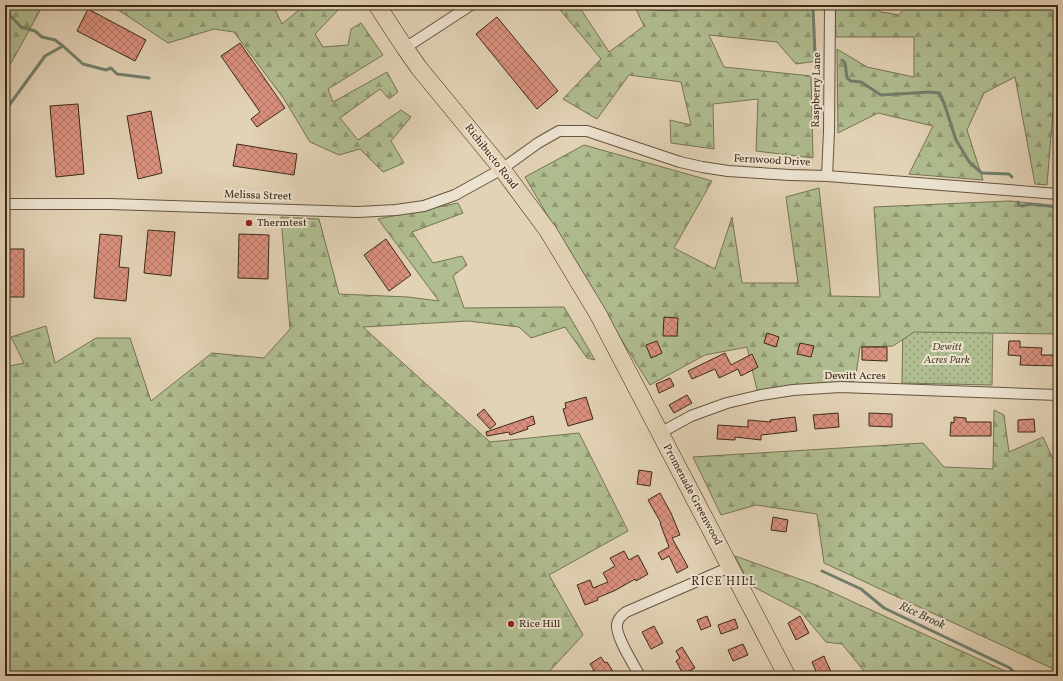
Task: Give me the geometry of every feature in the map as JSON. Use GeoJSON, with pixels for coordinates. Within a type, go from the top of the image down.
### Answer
{"type":"FeatureCollection","features":[{"type":"Feature","properties":{"kind":"main road","name":"Richibucto Road"},"geometry":{"type":"LineString","coordinates":[[377,5],[419,68],[502,169],[548,231],[598,314]]}},
{"type":"Feature","properties":{"kind":"main road","name":"Promenade Greenwood"},"geometry":{"type":"LineString","coordinates":[[598,314],[787,676]]}},
{"type":"Feature","properties":{"kind":"street"},"geometry":{"type":"LineString","coordinates":[[405,48],[471,5]]}},
{"type":"Feature","properties":{"kind":"street","name":"Raspberry Lane"},"geometry":{"type":"LineString","coordinates":[[827,176],[830,5]]}},
{"type":"Feature","properties":{"kind":"street","name":"Fernwood Drive"},"geometry":{"type":"LineString","coordinates":[[502,169],[538,143],[559,131],[587,131],[680,162],[736,172],[827,176],[1058,194]]}},
{"type":"Feature","properties":{"kind":"street","name":"Melissa Street"},"geometry":{"type":"LineString","coordinates":[[5,204],[110,204],[358,212],[396,210],[424,206],[454,195],[502,169]]}},
{"type":"Feature","properties":{"kind":"street","name":"Dewitt Acres"},"geometry":{"type":"LineString","coordinates":[[660,433],[691,416],[727,403],[761,395],[793,390],[840,387],[1058,395]]}},
{"type":"Feature","properties":{"kind":"street"},"geometry":{"type":"LineString","coordinates":[[640,676],[617,632],[617,624],[620,617],[626,612],[730,567]]}},
{"type":"Feature","properties":{"kind":"green space"},"geometry":{"type":"Polygon","coordinates":[[[12,5],[43,5],[5,74],[5,18],[12,5]]]}},
{"type":"Feature","properties":{"kind":"green space"},"geometry":{"type":"Polygon","coordinates":[[[105,5],[273,5],[282,24],[305,5],[343,5],[315,34],[323,47],[348,45],[351,29],[361,23],[383,55],[328,89],[333,102],[387,72],[398,92],[389,99],[380,89],[340,118],[358,140],[401,110],[411,117],[391,141],[404,163],[383,172],[360,149],[339,155],[310,142],[284,99],[234,32],[214,29],[168,43],[114,7],[105,5]]]}},
{"type":"Feature","properties":{"kind":"green space"},"geometry":{"type":"Polygon","coordinates":[[[556,5],[578,5],[609,52],[644,26],[634,5],[649,5],[651,10],[676,11],[677,5],[811,5],[813,8],[815,54],[818,61],[796,64],[777,42],[709,35],[724,67],[811,76],[813,158],[756,151],[758,99],[713,104],[714,149],[671,143],[670,120],[691,125],[681,82],[629,75],[597,119],[563,99],[601,59],[556,5]]]}},
{"type":"Feature","properties":{"kind":"green space"},"geometry":{"type":"Polygon","coordinates":[[[835,5],[874,5],[881,12],[899,15],[907,5],[980,5],[981,10],[1009,11],[1008,5],[1058,5],[1058,112],[1053,112],[1047,185],[1035,184],[1015,77],[984,93],[967,130],[983,180],[909,174],[933,126],[878,113],[838,133],[837,49],[867,67],[914,77],[914,37],[836,37],[835,5]]]}},
{"type":"Feature","properties":{"kind":"green space"},"geometry":{"type":"Polygon","coordinates":[[[584,145],[712,181],[674,248],[715,269],[732,217],[742,283],[798,283],[786,197],[819,188],[831,296],[880,297],[874,207],[1010,201],[1058,206],[1058,334],[914,332],[893,346],[860,347],[855,381],[757,390],[747,347],[705,355],[650,385],[599,304],[525,177],[584,145]]]}},
{"type":"Feature","properties":{"kind":"green space"},"geometry":{"type":"Polygon","coordinates":[[[458,203],[463,213],[412,232],[433,263],[462,256],[467,265],[453,276],[464,308],[564,307],[595,360],[587,358],[565,327],[531,338],[519,327],[468,321],[363,327],[490,442],[579,433],[628,531],[549,575],[583,635],[545,676],[5,676],[5,367],[24,363],[11,337],[46,326],[55,363],[96,338],[130,338],[151,401],[212,353],[264,358],[290,329],[281,217],[319,219],[339,294],[408,297],[439,301],[378,219],[458,203]]]}},
{"type":"Feature","properties":{"kind":"green space","name":"Dewitt Acres Park"},"geometry":{"type":"Polygon","coordinates":[[[903,321],[993,323],[992,385],[902,383],[903,321]]]}},
{"type":"Feature","properties":{"kind":"green space"},"geometry":{"type":"Polygon","coordinates":[[[994,410],[1004,415],[1009,452],[1043,437],[1058,470],[1058,671],[824,563],[817,514],[756,505],[721,515],[693,457],[923,443],[944,467],[993,469],[994,410]]]}},
{"type":"Feature","properties":{"kind":"green space"},"geometry":{"type":"Polygon","coordinates":[[[735,556],[816,585],[1016,676],[868,676],[842,644],[826,642],[800,611],[750,585],[735,556]]]}},
{"type":"Feature","properties":{"kind":"building"},"geometry":{"type":"Polygon","coordinates":[[[88,9],[146,40],[135,61],[77,31],[88,9]]]}},
{"type":"Feature","properties":{"kind":"building"},"geometry":{"type":"Polygon","coordinates":[[[497,17],[558,91],[537,109],[476,34],[497,17]]]}},
{"type":"Feature","properties":{"kind":"building"},"geometry":{"type":"Polygon","coordinates":[[[240,43],[285,108],[257,127],[251,119],[260,112],[221,56],[240,43]]]}},
{"type":"Feature","properties":{"kind":"building"},"geometry":{"type":"Polygon","coordinates":[[[78,104],[84,174],[56,177],[50,106],[78,104]]]}},
{"type":"Feature","properties":{"kind":"building"},"geometry":{"type":"Polygon","coordinates":[[[151,111],[162,173],[138,179],[127,116],[151,111]]]}},
{"type":"Feature","properties":{"kind":"building"},"geometry":{"type":"Polygon","coordinates":[[[237,144],[297,154],[294,175],[233,166],[237,144]]]}},
{"type":"Feature","properties":{"kind":"building"},"geometry":{"type":"Polygon","coordinates":[[[148,230],[175,232],[171,276],[144,273],[148,230]]]}},
{"type":"Feature","properties":{"kind":"building"},"geometry":{"type":"Polygon","coordinates":[[[100,234],[122,236],[119,267],[129,268],[126,301],[94,298],[100,234]]]}},
{"type":"Feature","properties":{"kind":"building"},"geometry":{"type":"Polygon","coordinates":[[[239,234],[269,235],[268,279],[238,278],[239,234]]]}},
{"type":"Feature","properties":{"kind":"building"},"geometry":{"type":"Polygon","coordinates":[[[386,239],[411,275],[389,291],[364,255],[386,239]]]}},
{"type":"Feature","properties":{"kind":"building"},"geometry":{"type":"Polygon","coordinates":[[[5,249],[24,249],[24,297],[5,297],[5,249]]]}},
{"type":"Feature","properties":{"kind":"building"},"geometry":{"type":"Polygon","coordinates":[[[664,317],[678,318],[677,336],[663,336],[664,317]]]}},
{"type":"Feature","properties":{"kind":"building"},"geometry":{"type":"Polygon","coordinates":[[[767,333],[779,337],[776,347],[764,343],[767,333]]]}},
{"type":"Feature","properties":{"kind":"building"},"geometry":{"type":"Polygon","coordinates":[[[657,341],[662,353],[651,358],[646,345],[657,341]]]}},
{"type":"Feature","properties":{"kind":"building"},"geometry":{"type":"Polygon","coordinates":[[[1009,341],[1020,341],[1020,347],[1042,348],[1041,355],[1058,355],[1058,366],[1020,365],[1021,356],[1008,355],[1009,341]]]}},
{"type":"Feature","properties":{"kind":"building"},"geometry":{"type":"Polygon","coordinates":[[[800,343],[814,346],[811,357],[797,354],[800,343]]]}},
{"type":"Feature","properties":{"kind":"building"},"geometry":{"type":"Polygon","coordinates":[[[862,347],[887,347],[887,361],[862,360],[862,347]]]}},
{"type":"Feature","properties":{"kind":"building"},"geometry":{"type":"Polygon","coordinates":[[[725,353],[731,365],[752,354],[758,367],[741,376],[738,369],[719,378],[715,369],[692,379],[688,371],[725,353]]]}},
{"type":"Feature","properties":{"kind":"building"},"geometry":{"type":"Polygon","coordinates":[[[670,378],[674,386],[659,393],[656,384],[670,378]]]}},
{"type":"Feature","properties":{"kind":"building"},"geometry":{"type":"Polygon","coordinates":[[[687,395],[692,403],[674,413],[669,405],[687,395]]]}},
{"type":"Feature","properties":{"kind":"building"},"geometry":{"type":"Polygon","coordinates":[[[586,397],[593,419],[568,426],[563,409],[566,408],[565,403],[586,397]]]}},
{"type":"Feature","properties":{"kind":"building"},"geometry":{"type":"Polygon","coordinates":[[[484,409],[496,424],[490,429],[477,415],[484,409]]]}},
{"type":"Feature","properties":{"kind":"building"},"geometry":{"type":"Polygon","coordinates":[[[838,413],[839,427],[815,429],[813,415],[838,413]]]}},
{"type":"Feature","properties":{"kind":"building"},"geometry":{"type":"Polygon","coordinates":[[[869,413],[892,414],[892,427],[869,426],[869,413]]]}},
{"type":"Feature","properties":{"kind":"building"},"geometry":{"type":"Polygon","coordinates":[[[533,416],[535,424],[527,427],[528,429],[510,435],[509,432],[487,436],[486,432],[533,416]]]}},
{"type":"Feature","properties":{"kind":"building"},"geometry":{"type":"Polygon","coordinates":[[[795,417],[797,431],[761,435],[761,440],[735,437],[735,440],[717,439],[718,425],[748,427],[748,420],[771,422],[770,420],[795,417]]]}},
{"type":"Feature","properties":{"kind":"building"},"geometry":{"type":"Polygon","coordinates":[[[954,417],[966,418],[966,422],[991,422],[991,436],[950,436],[951,422],[954,423],[954,417]]]}},
{"type":"Feature","properties":{"kind":"building"},"geometry":{"type":"Polygon","coordinates":[[[1034,419],[1035,432],[1018,432],[1018,420],[1034,419]]]}},
{"type":"Feature","properties":{"kind":"building"},"geometry":{"type":"Polygon","coordinates":[[[639,470],[652,472],[650,486],[637,484],[639,470]]]}},
{"type":"Feature","properties":{"kind":"building"},"geometry":{"type":"Polygon","coordinates":[[[660,493],[671,513],[680,535],[672,538],[688,567],[677,573],[669,556],[662,560],[658,553],[669,547],[661,523],[648,500],[660,493]]]}},
{"type":"Feature","properties":{"kind":"building"},"geometry":{"type":"Polygon","coordinates":[[[773,517],[788,520],[786,532],[771,530],[773,517]]]}},
{"type":"Feature","properties":{"kind":"building"},"geometry":{"type":"Polygon","coordinates":[[[624,551],[629,560],[638,555],[648,574],[636,581],[635,579],[616,590],[597,598],[598,600],[585,605],[577,585],[590,580],[593,588],[608,582],[603,573],[615,566],[610,558],[624,551]]]}},
{"type":"Feature","properties":{"kind":"building"},"geometry":{"type":"Polygon","coordinates":[[[707,616],[711,626],[701,630],[697,620],[707,616]]]}},
{"type":"Feature","properties":{"kind":"building"},"geometry":{"type":"Polygon","coordinates":[[[800,616],[809,633],[796,640],[788,623],[800,616]]]}},
{"type":"Feature","properties":{"kind":"building"},"geometry":{"type":"Polygon","coordinates":[[[735,619],[738,628],[721,634],[718,625],[735,619]]]}},
{"type":"Feature","properties":{"kind":"building"},"geometry":{"type":"Polygon","coordinates":[[[654,626],[663,643],[651,649],[642,632],[654,626]]]}},
{"type":"Feature","properties":{"kind":"building"},"geometry":{"type":"Polygon","coordinates":[[[743,644],[748,655],[733,661],[728,650],[743,644]]]}},
{"type":"Feature","properties":{"kind":"building"},"geometry":{"type":"Polygon","coordinates":[[[682,647],[695,668],[683,674],[676,661],[680,658],[676,651],[682,647]]]}},
{"type":"Feature","properties":{"kind":"building"},"geometry":{"type":"Polygon","coordinates":[[[824,656],[833,676],[818,676],[812,662],[824,656]]]}},
{"type":"Feature","properties":{"kind":"building"},"geometry":{"type":"Polygon","coordinates":[[[601,657],[605,663],[607,662],[614,673],[610,676],[585,676],[594,670],[590,664],[601,657]]]}},
{"type":"Feature","properties":{"kind":"waterway"},"geometry":{"type":"LineString","coordinates":[[811,5],[813,8],[815,54],[818,61]]}},
{"type":"Feature","properties":{"kind":"waterway"},"geometry":{"type":"LineString","coordinates":[[5,10],[21,27],[35,31],[42,37],[55,40],[63,46]]}},
{"type":"Feature","properties":{"kind":"waterway"},"geometry":{"type":"LineString","coordinates":[[5,109],[45,56],[63,46],[83,64],[106,70],[111,68],[117,74],[149,78]]}},
{"type":"Feature","properties":{"kind":"waterway"},"geometry":{"type":"LineString","coordinates":[[842,60],[845,63],[847,78],[851,81],[861,82],[881,95],[930,92],[939,93],[944,103],[956,140],[970,163],[982,173],[1009,174],[1012,177]]}},
{"type":"Feature","properties":{"kind":"waterway"},"geometry":{"type":"LineString","coordinates":[[1018,202],[1019,205],[1022,206],[1031,204],[1058,207]]}},
{"type":"Feature","properties":{"kind":"waterway","name":"Rice Brook"},"geometry":{"type":"LineString","coordinates":[[822,571],[861,589],[884,608],[1010,668],[1017,676]]}},
{"type":"Feature","properties":{"kind":"place","name":"Thermtest"},"geometry":{"type":"Point","coordinates":[249,223]}},
{"type":"Feature","properties":{"kind":"place","name":"Rice Hill"},"geometry":{"type":"Point","coordinates":[511,624]}},
{"type":"Feature","properties":{"kind":"district","name":"RICE HILL"},"geometry":{"type":"Point","coordinates":[724,582]}}]}
